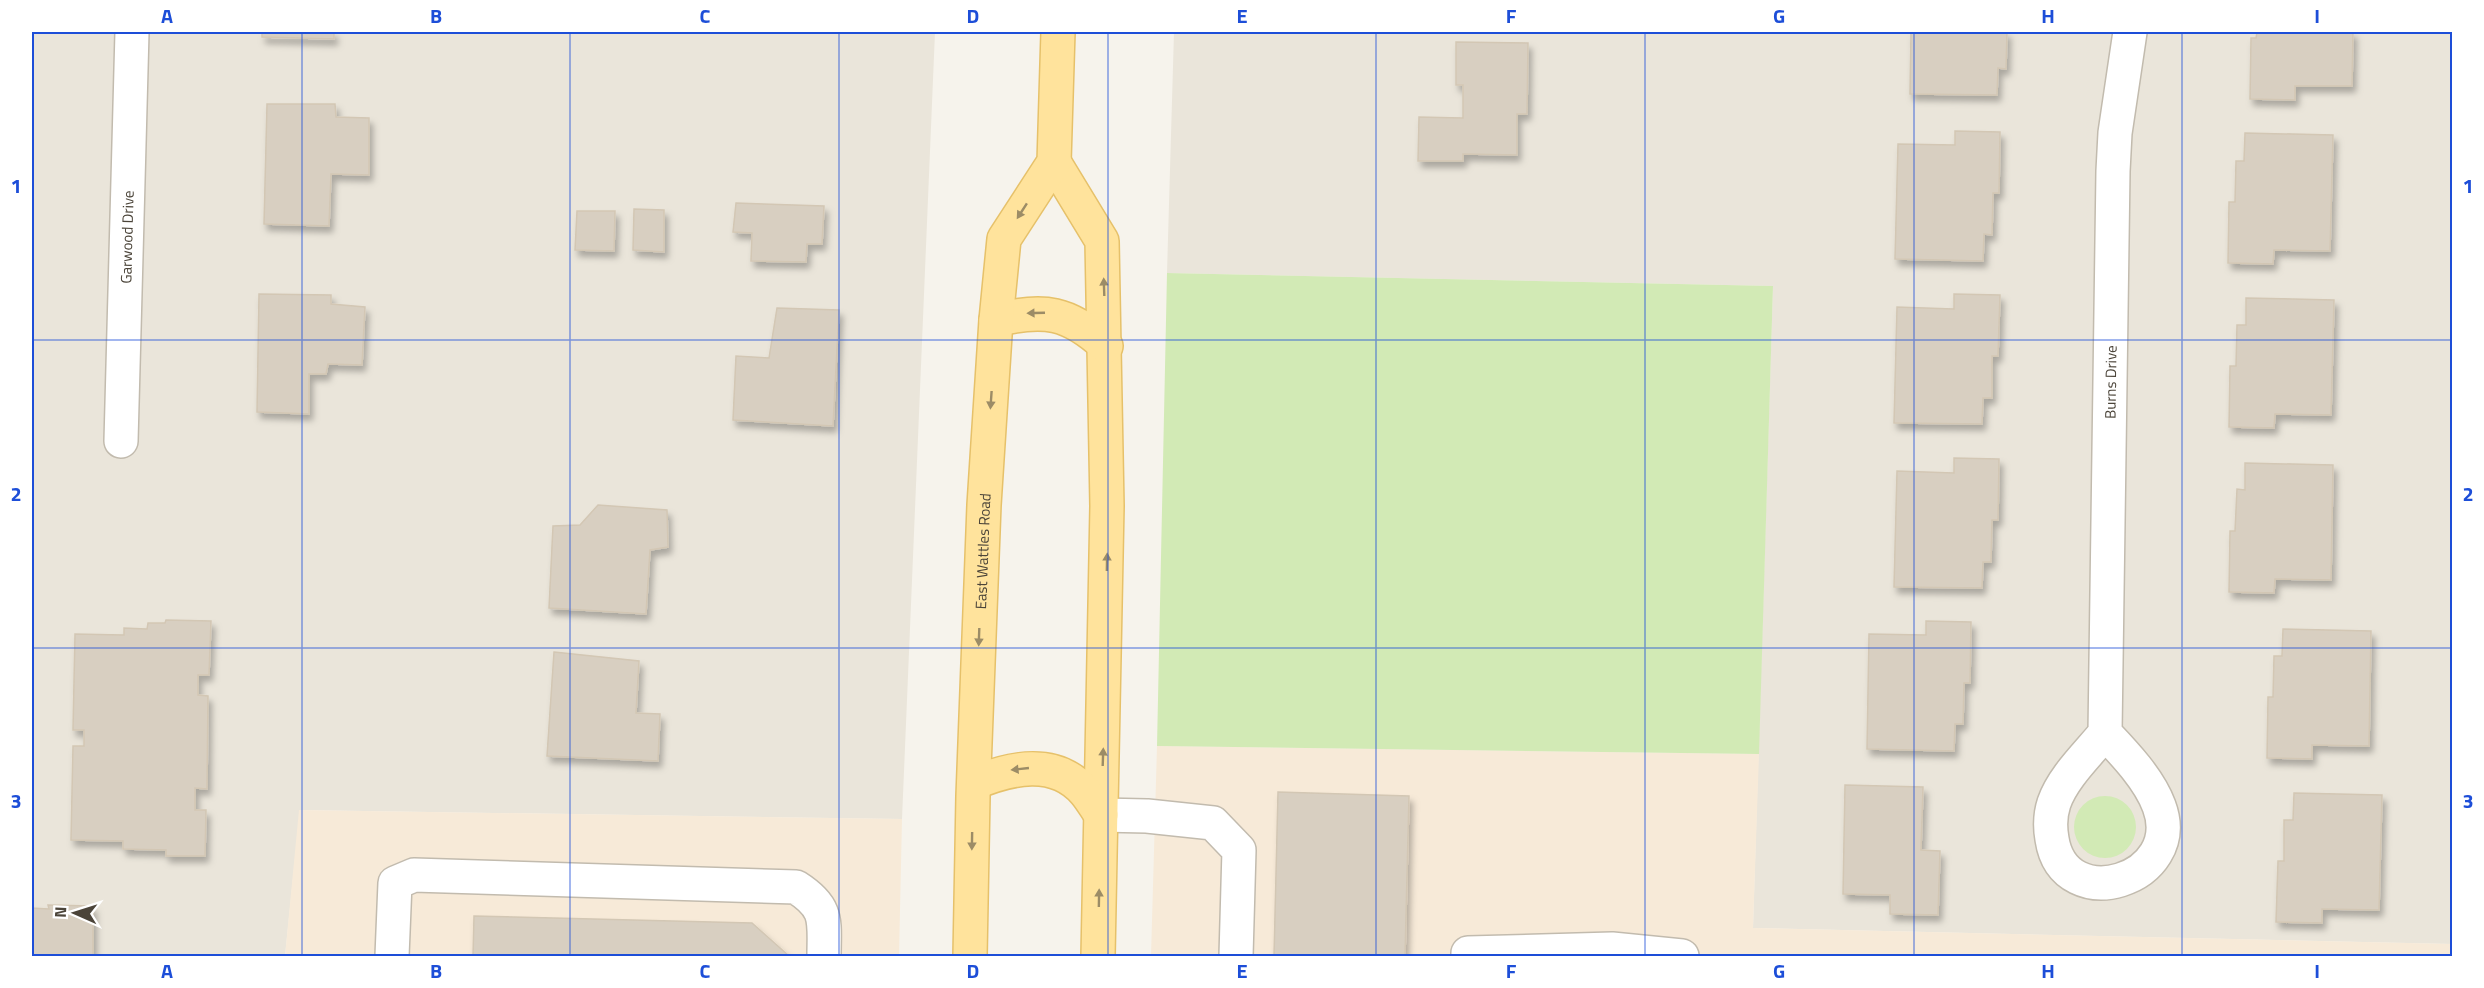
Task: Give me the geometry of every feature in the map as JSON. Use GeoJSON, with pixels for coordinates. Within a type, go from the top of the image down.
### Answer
{"type":"FeatureCollection","features":[{"type":"Feature","properties":{"kind":"main road"},"geometry":{"type":"LineString","coordinates":[[1058,32],[1054,162],[1102,241],[1106,346],[1107,506],[1098,957]]}},
{"type":"Feature","properties":{"kind":"main road","name":"East Wattles Road"},"geometry":{"type":"LineString","coordinates":[[970,957],[984,505],[996,320],[1004,239],[1054,162]]}},
{"type":"Feature","properties":{"kind":"main road"},"geometry":{"type":"LineString","coordinates":[[996,320],[1023,314],[1048,313],[1086,328],[1106,346]]}},
{"type":"Feature","properties":{"kind":"main road"},"geometry":{"type":"LineString","coordinates":[[974,783],[1018,768],[1041,768],[1066,777],[1084,791],[1101,815]]}},
{"type":"Feature","properties":{"kind":"street","name":"Garwood Drive"},"geometry":{"type":"LineString","coordinates":[[121,441],[132,32]]}},
{"type":"Feature","properties":{"kind":"street","name":"Burns Drive"},"geometry":{"type":"LineString","coordinates":[[2105,733],[2113,171],[2115,133],[2130,32]]}},
{"type":"Feature","properties":{"kind":"street"},"geometry":{"type":"LineString","coordinates":[[1101,815],[1147,816],[1213,823],[1239,850],[1236,957]]}},
{"type":"Feature","properties":{"kind":"street"},"geometry":{"type":"LineString","coordinates":[[392,957],[395,883],[414,875],[796,887],[813,898],[824,917],[824,957]]}},
{"type":"Feature","properties":{"kind":"street"},"geometry":{"type":"LineString","coordinates":[[1468,957],[1468,953],[1612,949],[1682,957]]}},
{"type":"Feature","properties":{"kind":"shaded area"},"geometry":{"type":"Polygon","coordinates":[[[32,32],[935,32],[902,819],[300,810],[285,956],[32,956],[32,32]]]}},
{"type":"Feature","properties":{"kind":"shaded area"},"geometry":{"type":"Polygon","coordinates":[[[1174,32],[2452,32],[2452,944],[1753,928],[1773,286],[1167,273],[1174,32]]]}},
{"type":"Feature","properties":{"kind":"shaded area"},"geometry":{"type":"Polygon","coordinates":[[[1157,746],[1759,754],[1753,928],[2452,944],[2452,956],[1151,956],[1157,746]]]}},
{"type":"Feature","properties":{"kind":"shaded area"},"geometry":{"type":"Polygon","coordinates":[[[299,810],[902,819],[899,956],[285,956],[299,810]]]}},
{"type":"Feature","properties":{"kind":"green space"},"geometry":{"type":"Polygon","coordinates":[[[1167,273],[1773,286],[1759,754],[1157,746],[1167,273]]]}},
{"type":"Feature","properties":{"kind":"green space"},"geometry":{"type":"Polygon","coordinates":[[[2105,796],[2122,801],[2127,805],[2131,810],[2136,827],[2131,844],[2127,849],[2122,853],[2105,858],[2088,853],[2083,849],[2079,844],[2074,827],[2079,810],[2083,805],[2088,801],[2105,796]]]}},
{"type":"Feature","properties":{"kind":"building"},"geometry":{"type":"Polygon","coordinates":[[[262,32],[334,32],[334,39],[262,37],[262,32]]]}},
{"type":"Feature","properties":{"kind":"building"},"geometry":{"type":"Polygon","coordinates":[[[1911,32],[2007,32],[2006,69],[1998,68],[1997,95],[1910,94],[1911,32]]]}},
{"type":"Feature","properties":{"kind":"building"},"geometry":{"type":"Polygon","coordinates":[[[2257,32],[2353,32],[2352,86],[2295,86],[2295,100],[2250,99],[2251,38],[2256,38],[2257,32]]]}},
{"type":"Feature","properties":{"kind":"building"},"geometry":{"type":"Polygon","coordinates":[[[1456,42],[1528,43],[1527,114],[1517,114],[1517,155],[1463,154],[1463,161],[1418,161],[1419,117],[1463,118],[1463,85],[1456,85],[1456,42]]]}},
{"type":"Feature","properties":{"kind":"building"},"geometry":{"type":"Polygon","coordinates":[[[267,104],[335,104],[336,117],[369,118],[369,175],[331,174],[329,226],[264,224],[267,104]]]}},
{"type":"Feature","properties":{"kind":"building"},"geometry":{"type":"Polygon","coordinates":[[[1955,131],[2000,132],[1999,193],[1993,193],[1992,235],[1984,234],[1983,261],[1895,259],[1898,144],[1955,145],[1955,131]]]}},
{"type":"Feature","properties":{"kind":"building"},"geometry":{"type":"Polygon","coordinates":[[[2245,133],[2333,135],[2330,251],[2274,250],[2273,264],[2228,263],[2229,202],[2235,202],[2236,161],[2244,161],[2245,133]]]}},
{"type":"Feature","properties":{"kind":"building"},"geometry":{"type":"Polygon","coordinates":[[[736,203],[824,206],[822,244],[807,244],[806,262],[751,261],[752,233],[733,232],[736,203]]]}},
{"type":"Feature","properties":{"kind":"building"},"geometry":{"type":"Polygon","coordinates":[[[634,209],[664,210],[664,252],[633,250],[634,209]]]}},
{"type":"Feature","properties":{"kind":"building"},"geometry":{"type":"Polygon","coordinates":[[[577,211],[615,211],[614,251],[575,250],[577,211]]]}},
{"type":"Feature","properties":{"kind":"building"},"geometry":{"type":"Polygon","coordinates":[[[259,294],[331,295],[331,304],[365,307],[362,365],[328,364],[326,374],[309,374],[309,414],[257,412],[259,294]]]}},
{"type":"Feature","properties":{"kind":"building"},"geometry":{"type":"Polygon","coordinates":[[[1954,294],[2000,295],[1998,356],[1992,356],[1992,398],[1983,398],[1982,424],[1894,423],[1897,307],[1954,309],[1954,294]]]}},
{"type":"Feature","properties":{"kind":"building"},"geometry":{"type":"Polygon","coordinates":[[[2246,298],[2334,300],[2331,415],[2275,414],[2274,428],[2229,427],[2230,366],[2236,366],[2237,325],[2246,325],[2246,298]]]}},
{"type":"Feature","properties":{"kind":"building"},"geometry":{"type":"Polygon","coordinates":[[[777,308],[839,310],[833,426],[733,420],[736,356],[769,358],[777,308]]]}},
{"type":"Feature","properties":{"kind":"building"},"geometry":{"type":"Polygon","coordinates":[[[1954,458],[1999,459],[1998,520],[1992,520],[1991,562],[1983,562],[1982,588],[1894,587],[1897,471],[1954,473],[1954,458]]]}},
{"type":"Feature","properties":{"kind":"building"},"geometry":{"type":"Polygon","coordinates":[[[2245,463],[2333,465],[2331,580],[2275,579],[2274,593],[2229,592],[2230,531],[2235,531],[2237,489],[2245,490],[2245,463]]]}},
{"type":"Feature","properties":{"kind":"building"},"geometry":{"type":"Polygon","coordinates":[[[598,505],[667,510],[668,547],[650,550],[646,614],[549,608],[553,526],[580,525],[598,505]]]}},
{"type":"Feature","properties":{"kind":"building"},"geometry":{"type":"Polygon","coordinates":[[[166,620],[211,621],[209,675],[198,675],[198,695],[208,696],[207,789],[195,788],[195,810],[206,810],[205,856],[166,856],[166,850],[123,849],[123,841],[71,840],[73,746],[84,746],[84,730],[73,730],[75,634],[124,635],[124,628],[147,629],[148,623],[165,623],[166,620]]]}},
{"type":"Feature","properties":{"kind":"building"},"geometry":{"type":"Polygon","coordinates":[[[1926,621],[1971,622],[1970,683],[1964,683],[1963,724],[1955,724],[1954,751],[1867,749],[1869,634],[1926,635],[1926,621]]]}},
{"type":"Feature","properties":{"kind":"building"},"geometry":{"type":"Polygon","coordinates":[[[2283,629],[2371,631],[2369,746],[2312,745],[2312,759],[2267,758],[2268,697],[2273,697],[2274,656],[2282,656],[2283,629]]]}},
{"type":"Feature","properties":{"kind":"building"},"geometry":{"type":"Polygon","coordinates":[[[554,652],[639,661],[636,713],[660,714],[658,761],[547,756],[554,652]]]}},
{"type":"Feature","properties":{"kind":"building"},"geometry":{"type":"Polygon","coordinates":[[[1845,785],[1923,787],[1921,850],[1940,851],[1938,915],[1890,914],[1890,895],[1843,894],[1845,785]]]}},
{"type":"Feature","properties":{"kind":"building"},"geometry":{"type":"Polygon","coordinates":[[[1278,792],[1409,796],[1405,956],[1274,956],[1278,792]]]}},
{"type":"Feature","properties":{"kind":"building"},"geometry":{"type":"Polygon","coordinates":[[[2294,793],[2382,795],[2379,910],[2322,909],[2322,923],[2276,922],[2278,861],[2284,861],[2284,820],[2293,820],[2294,793]]]}},
{"type":"Feature","properties":{"kind":"building"},"geometry":{"type":"Polygon","coordinates":[[[48,905],[93,906],[93,956],[32,956],[32,908],[49,909],[48,905]]]}},
{"type":"Feature","properties":{"kind":"building"},"geometry":{"type":"Polygon","coordinates":[[[474,916],[752,923],[789,956],[473,956],[474,916]]]}}]}
